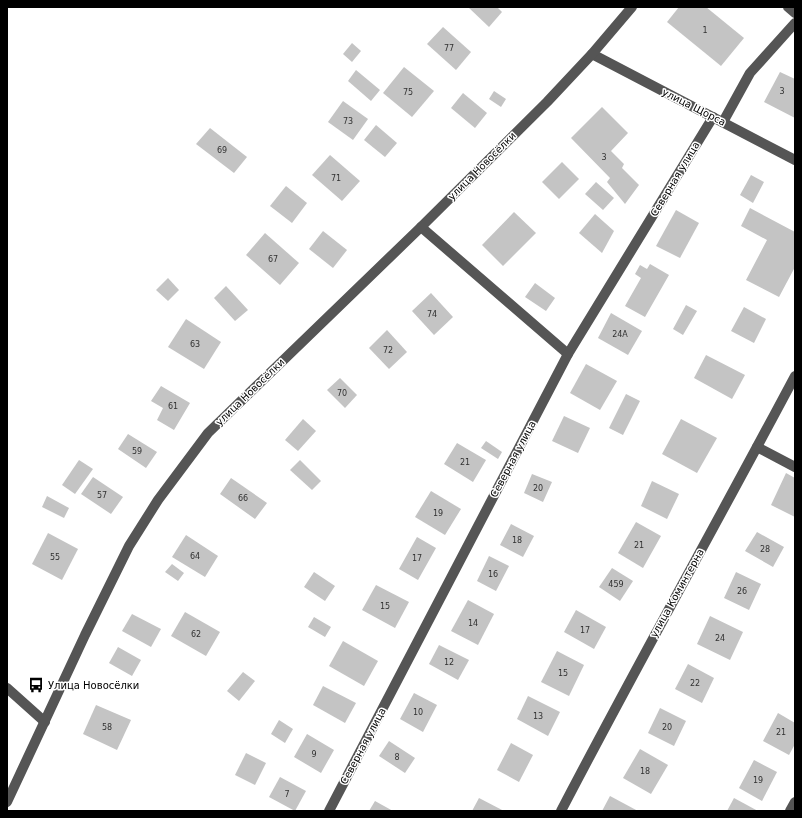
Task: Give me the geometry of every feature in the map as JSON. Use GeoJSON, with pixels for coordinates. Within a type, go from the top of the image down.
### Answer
{"type":"FeatureCollection","features":[{"type":"Feature","properties":{"kind":"street","name":"улица Новосёлки"},"geometry":{"type":"LineString","coordinates":[[7,802],[129,546],[158,500],[208,433],[422,227],[547,102],[592,54],[632,7]]}},
{"type":"Feature","properties":{"kind":"street"},"geometry":{"type":"LineString","coordinates":[[788,7],[795,13]]}},
{"type":"Feature","properties":{"kind":"street"},"geometry":{"type":"LineString","coordinates":[[723,122],[750,73],[795,22]]}},
{"type":"Feature","properties":{"kind":"street","name":"улица Щорса"},"geometry":{"type":"LineString","coordinates":[[592,54],[795,160]]}},
{"type":"Feature","properties":{"kind":"street","name":"Северная улица"},"geometry":{"type":"LineString","coordinates":[[329,811],[568,354],[713,116]]}},
{"type":"Feature","properties":{"kind":"street"},"geometry":{"type":"LineString","coordinates":[[422,227],[568,354]]}},
{"type":"Feature","properties":{"kind":"street","name":"улица Коминтерна"},"geometry":{"type":"LineString","coordinates":[[561,811],[628,683],[795,376]]}},
{"type":"Feature","properties":{"kind":"street"},"geometry":{"type":"LineString","coordinates":[[757,447],[795,467]]}},
{"type":"Feature","properties":{"kind":"street"},"geometry":{"type":"LineString","coordinates":[[7,688],[45,722]]}},
{"type":"Feature","properties":{"kind":"street"},"geometry":{"type":"LineString","coordinates":[[790,811],[795,802]]}},
{"type":"Feature","properties":{"kind":"building"},"geometry":{"type":"Polygon","coordinates":[[[468,7],[497,7],[502,12],[489,27],[468,7]]]}},
{"type":"Feature","properties":{"kind":"building"},"geometry":{"type":"Polygon","coordinates":[[[679,7],[706,7],[744,38],[721,66],[667,22],[679,7]]]}},
{"type":"Feature","properties":{"kind":"building"},"geometry":{"type":"Polygon","coordinates":[[[443,27],[471,52],[456,70],[427,44],[443,27]]]}},
{"type":"Feature","properties":{"kind":"building"},"geometry":{"type":"Polygon","coordinates":[[[352,43],[361,51],[352,62],[343,54],[352,43]]]}},
{"type":"Feature","properties":{"kind":"building"},"geometry":{"type":"Polygon","coordinates":[[[404,67],[434,91],[412,117],[383,93],[404,67]]]}},
{"type":"Feature","properties":{"kind":"building"},"geometry":{"type":"Polygon","coordinates":[[[356,70],[380,90],[371,101],[348,81],[356,70]]]}},
{"type":"Feature","properties":{"kind":"building"},"geometry":{"type":"Polygon","coordinates":[[[780,72],[795,79],[795,118],[764,102],[780,72]]]}},
{"type":"Feature","properties":{"kind":"building"},"geometry":{"type":"Polygon","coordinates":[[[494,91],[506,99],[501,107],[489,99],[494,91]]]}},
{"type":"Feature","properties":{"kind":"building"},"geometry":{"type":"Polygon","coordinates":[[[463,93],[487,113],[475,128],[451,108],[463,93]]]}},
{"type":"Feature","properties":{"kind":"building"},"geometry":{"type":"Polygon","coordinates":[[[343,101],[368,119],[353,140],[328,122],[343,101]]]}},
{"type":"Feature","properties":{"kind":"building"},"geometry":{"type":"Polygon","coordinates":[[[602,107],[628,133],[611,151],[624,164],[622,168],[639,185],[625,204],[607,182],[610,178],[571,138],[602,107]]]}},
{"type":"Feature","properties":{"kind":"building"},"geometry":{"type":"Polygon","coordinates":[[[376,125],[397,143],[385,157],[364,140],[376,125]]]}},
{"type":"Feature","properties":{"kind":"building"},"geometry":{"type":"Polygon","coordinates":[[[210,128],[247,157],[234,173],[196,144],[210,128]]]}},
{"type":"Feature","properties":{"kind":"building"},"geometry":{"type":"Polygon","coordinates":[[[330,155],[360,181],[342,201],[312,175],[330,155]]]}},
{"type":"Feature","properties":{"kind":"building"},"geometry":{"type":"Polygon","coordinates":[[[562,162],[579,179],[559,199],[542,182],[562,162]]]}},
{"type":"Feature","properties":{"kind":"building"},"geometry":{"type":"Polygon","coordinates":[[[751,175],[764,182],[753,203],[740,195],[751,175]]]}},
{"type":"Feature","properties":{"kind":"building"},"geometry":{"type":"Polygon","coordinates":[[[596,182],[614,198],[603,210],[585,194],[596,182]]]}},
{"type":"Feature","properties":{"kind":"building"},"geometry":{"type":"Polygon","coordinates":[[[286,186],[307,203],[292,223],[270,206],[286,186]]]}},
{"type":"Feature","properties":{"kind":"building"},"geometry":{"type":"Polygon","coordinates":[[[750,208],[795,232],[795,267],[779,297],[746,280],[767,240],[741,226],[750,208]]]}},
{"type":"Feature","properties":{"kind":"building"},"geometry":{"type":"Polygon","coordinates":[[[676,210],[699,223],[680,258],[656,246],[676,210]]]}},
{"type":"Feature","properties":{"kind":"building"},"geometry":{"type":"Polygon","coordinates":[[[514,212],[536,233],[503,266],[482,245],[514,212]]]}},
{"type":"Feature","properties":{"kind":"building"},"geometry":{"type":"Polygon","coordinates":[[[595,214],[614,231],[602,253],[579,233],[595,214]]]}},
{"type":"Feature","properties":{"kind":"building"},"geometry":{"type":"Polygon","coordinates":[[[323,231],[347,250],[333,268],[309,249],[323,231]]]}},
{"type":"Feature","properties":{"kind":"building"},"geometry":{"type":"Polygon","coordinates":[[[265,233],[299,263],[280,285],[246,255],[265,233]]]}},
{"type":"Feature","properties":{"kind":"building"},"geometry":{"type":"Polygon","coordinates":[[[650,264],[669,275],[645,317],[625,306],[641,278],[635,274],[640,265],[647,269],[650,264]]]}},
{"type":"Feature","properties":{"kind":"building"},"geometry":{"type":"Polygon","coordinates":[[[168,278],[179,290],[168,301],[156,290],[168,278]]]}},
{"type":"Feature","properties":{"kind":"building"},"geometry":{"type":"Polygon","coordinates":[[[535,283],[555,298],[546,311],[525,297],[535,283]]]}},
{"type":"Feature","properties":{"kind":"building"},"geometry":{"type":"Polygon","coordinates":[[[226,286],[248,310],[235,321],[214,298],[226,286]]]}},
{"type":"Feature","properties":{"kind":"building"},"geometry":{"type":"Polygon","coordinates":[[[431,293],[453,317],[434,335],[412,311],[431,293]]]}},
{"type":"Feature","properties":{"kind":"building"},"geometry":{"type":"Polygon","coordinates":[[[686,305],[697,311],[683,335],[673,329],[686,305]]]}},
{"type":"Feature","properties":{"kind":"building"},"geometry":{"type":"Polygon","coordinates":[[[744,307],[766,319],[754,343],[731,331],[744,307]]]}},
{"type":"Feature","properties":{"kind":"building"},"geometry":{"type":"Polygon","coordinates":[[[611,313],[642,331],[628,355],[598,338],[611,313]]]}},
{"type":"Feature","properties":{"kind":"building"},"geometry":{"type":"Polygon","coordinates":[[[186,319],[221,342],[204,369],[168,347],[186,319]]]}},
{"type":"Feature","properties":{"kind":"building"},"geometry":{"type":"Polygon","coordinates":[[[387,330],[407,352],[389,369],[369,348],[387,330]]]}},
{"type":"Feature","properties":{"kind":"building"},"geometry":{"type":"Polygon","coordinates":[[[706,355],[745,375],[732,399],[694,378],[706,355]]]}},
{"type":"Feature","properties":{"kind":"building"},"geometry":{"type":"Polygon","coordinates":[[[586,364],[617,381],[600,410],[570,393],[586,364]]]}},
{"type":"Feature","properties":{"kind":"building"},"geometry":{"type":"Polygon","coordinates":[[[340,378],[357,395],[345,408],[327,390],[340,378]]]}},
{"type":"Feature","properties":{"kind":"building"},"geometry":{"type":"Polygon","coordinates":[[[161,386],[190,403],[174,430],[157,420],[163,408],[151,401],[161,386]]]}},
{"type":"Feature","properties":{"kind":"building"},"geometry":{"type":"Polygon","coordinates":[[[626,394],[640,401],[623,435],[609,428],[626,394]]]}},
{"type":"Feature","properties":{"kind":"building"},"geometry":{"type":"Polygon","coordinates":[[[564,416],[590,428],[578,453],[552,441],[564,416]]]}},
{"type":"Feature","properties":{"kind":"building"},"geometry":{"type":"Polygon","coordinates":[[[303,419],[316,431],[298,451],[285,440],[303,419]]]}},
{"type":"Feature","properties":{"kind":"building"},"geometry":{"type":"Polygon","coordinates":[[[681,419],[717,438],[697,473],[662,454],[681,419]]]}},
{"type":"Feature","properties":{"kind":"building"},"geometry":{"type":"Polygon","coordinates":[[[128,434],[157,452],[146,468],[118,449],[128,434]]]}},
{"type":"Feature","properties":{"kind":"building"},"geometry":{"type":"Polygon","coordinates":[[[486,441],[502,452],[498,459],[481,448],[486,441]]]}},
{"type":"Feature","properties":{"kind":"building"},"geometry":{"type":"Polygon","coordinates":[[[457,443],[486,460],[473,482],[444,464],[457,443]]]}},
{"type":"Feature","properties":{"kind":"building"},"geometry":{"type":"Polygon","coordinates":[[[79,460],[93,469],[75,494],[62,485],[79,460]]]}},
{"type":"Feature","properties":{"kind":"building"},"geometry":{"type":"Polygon","coordinates":[[[300,460],[321,481],[312,490],[290,470],[300,460]]]}},
{"type":"Feature","properties":{"kind":"building"},"geometry":{"type":"Polygon","coordinates":[[[786,473],[795,478],[795,517],[771,505],[786,473]]]}},
{"type":"Feature","properties":{"kind":"building"},"geometry":{"type":"Polygon","coordinates":[[[532,474],[552,482],[543,502],[524,493],[532,474]]]}},
{"type":"Feature","properties":{"kind":"building"},"geometry":{"type":"Polygon","coordinates":[[[93,477],[123,497],[111,514],[81,494],[93,477]]]}},
{"type":"Feature","properties":{"kind":"building"},"geometry":{"type":"Polygon","coordinates":[[[231,478],[267,503],[255,519],[220,494],[231,478]]]}},
{"type":"Feature","properties":{"kind":"building"},"geometry":{"type":"Polygon","coordinates":[[[652,481],[679,494],[667,519],[641,506],[652,481]]]}},
{"type":"Feature","properties":{"kind":"building"},"geometry":{"type":"Polygon","coordinates":[[[431,491],[461,509],[445,535],[415,517],[431,491]]]}},
{"type":"Feature","properties":{"kind":"building"},"geometry":{"type":"Polygon","coordinates":[[[47,496],[69,508],[64,518],[42,507],[47,496]]]}},
{"type":"Feature","properties":{"kind":"building"},"geometry":{"type":"Polygon","coordinates":[[[636,522],[661,536],[643,568],[618,553],[636,522]]]}},
{"type":"Feature","properties":{"kind":"building"},"geometry":{"type":"Polygon","coordinates":[[[511,524],[534,536],[523,557],[500,545],[511,524]]]}},
{"type":"Feature","properties":{"kind":"building"},"geometry":{"type":"Polygon","coordinates":[[[757,532],[784,547],[773,567],[745,551],[757,532]]]}},
{"type":"Feature","properties":{"kind":"building"},"geometry":{"type":"Polygon","coordinates":[[[48,533],[78,549],[62,580],[32,564],[48,533]]]}},
{"type":"Feature","properties":{"kind":"building"},"geometry":{"type":"Polygon","coordinates":[[[186,535],[218,556],[205,577],[172,557],[186,535]]]}},
{"type":"Feature","properties":{"kind":"building"},"geometry":{"type":"Polygon","coordinates":[[[417,537],[436,548],[418,580],[399,569],[417,537]]]}},
{"type":"Feature","properties":{"kind":"building"},"geometry":{"type":"Polygon","coordinates":[[[489,556],[509,566],[496,591],[477,581],[489,556]]]}},
{"type":"Feature","properties":{"kind":"building"},"geometry":{"type":"Polygon","coordinates":[[[172,564],[184,573],[178,581],[165,572],[172,564]]]}},
{"type":"Feature","properties":{"kind":"building"},"geometry":{"type":"Polygon","coordinates":[[[612,568],[633,581],[620,601],[599,587],[612,568]]]}},
{"type":"Feature","properties":{"kind":"building"},"geometry":{"type":"Polygon","coordinates":[[[314,572],[335,586],[325,601],[304,587],[314,572]]]}},
{"type":"Feature","properties":{"kind":"building"},"geometry":{"type":"Polygon","coordinates":[[[736,572],[761,584],[749,610],[724,598],[736,572]]]}},
{"type":"Feature","properties":{"kind":"building"},"geometry":{"type":"Polygon","coordinates":[[[376,585],[409,602],[395,628],[362,610],[376,585]]]}},
{"type":"Feature","properties":{"kind":"building"},"geometry":{"type":"Polygon","coordinates":[[[468,600],[494,614],[478,645],[451,631],[468,600]]]}},
{"type":"Feature","properties":{"kind":"building"},"geometry":{"type":"Polygon","coordinates":[[[576,610],[606,627],[594,649],[564,632],[576,610]]]}},
{"type":"Feature","properties":{"kind":"building"},"geometry":{"type":"Polygon","coordinates":[[[185,612],[220,632],[206,656],[171,636],[185,612]]]}},
{"type":"Feature","properties":{"kind":"building"},"geometry":{"type":"Polygon","coordinates":[[[132,614],[161,629],[151,647],[122,631],[132,614]]]}},
{"type":"Feature","properties":{"kind":"building"},"geometry":{"type":"Polygon","coordinates":[[[710,616],[743,632],[730,660],[697,644],[710,616]]]}},
{"type":"Feature","properties":{"kind":"building"},"geometry":{"type":"Polygon","coordinates":[[[314,617],[331,627],[325,637],[308,627],[314,617]]]}},
{"type":"Feature","properties":{"kind":"building"},"geometry":{"type":"Polygon","coordinates":[[[343,641],[378,661],[364,686],[329,666],[343,641]]]}},
{"type":"Feature","properties":{"kind":"building"},"geometry":{"type":"Polygon","coordinates":[[[439,645],[469,660],[458,680],[429,664],[439,645]]]}},
{"type":"Feature","properties":{"kind":"building"},"geometry":{"type":"Polygon","coordinates":[[[118,647],[141,660],[132,676],[109,663],[118,647]]]}},
{"type":"Feature","properties":{"kind":"building"},"geometry":{"type":"Polygon","coordinates":[[[557,651],[584,665],[569,696],[541,682],[557,651]]]}},
{"type":"Feature","properties":{"kind":"building"},"geometry":{"type":"Polygon","coordinates":[[[688,664],[714,678],[702,703],[675,689],[688,664]]]}},
{"type":"Feature","properties":{"kind":"building"},"geometry":{"type":"Polygon","coordinates":[[[243,672],[255,681],[239,701],[227,691],[243,672]]]}},
{"type":"Feature","properties":{"kind":"building"},"geometry":{"type":"Polygon","coordinates":[[[323,686],[356,703],[345,723],[313,705],[323,686]]]}},
{"type":"Feature","properties":{"kind":"building"},"geometry":{"type":"Polygon","coordinates":[[[414,693],[437,705],[423,732],[400,719],[414,693]]]}},
{"type":"Feature","properties":{"kind":"building"},"geometry":{"type":"Polygon","coordinates":[[[528,696],[560,712],[548,736],[517,719],[528,696]]]}},
{"type":"Feature","properties":{"kind":"building"},"geometry":{"type":"Polygon","coordinates":[[[96,705],[131,720],[117,750],[83,734],[96,705]]]}},
{"type":"Feature","properties":{"kind":"building"},"geometry":{"type":"Polygon","coordinates":[[[660,708],[686,721],[674,746],[648,733],[660,708]]]}},
{"type":"Feature","properties":{"kind":"building"},"geometry":{"type":"Polygon","coordinates":[[[778,713],[795,723],[795,744],[789,755],[763,741],[778,713]]]}},
{"type":"Feature","properties":{"kind":"building"},"geometry":{"type":"Polygon","coordinates":[[[279,720],[293,729],[285,743],[271,734],[279,720]]]}},
{"type":"Feature","properties":{"kind":"building"},"geometry":{"type":"Polygon","coordinates":[[[307,734],[334,750],[321,773],[294,757],[307,734]]]}},
{"type":"Feature","properties":{"kind":"building"},"geometry":{"type":"Polygon","coordinates":[[[389,741],[415,758],[405,773],[379,756],[389,741]]]}},
{"type":"Feature","properties":{"kind":"building"},"geometry":{"type":"Polygon","coordinates":[[[511,743],[533,755],[519,782],[497,770],[511,743]]]}},
{"type":"Feature","properties":{"kind":"building"},"geometry":{"type":"Polygon","coordinates":[[[640,749],[668,765],[651,794],[623,778],[640,749]]]}},
{"type":"Feature","properties":{"kind":"building"},"geometry":{"type":"Polygon","coordinates":[[[246,753],[266,763],[255,785],[235,775],[246,753]]]}},
{"type":"Feature","properties":{"kind":"building"},"geometry":{"type":"Polygon","coordinates":[[[754,760],[777,772],[762,801],[739,788],[754,760]]]}},
{"type":"Feature","properties":{"kind":"building"},"geometry":{"type":"Polygon","coordinates":[[[280,777],[306,791],[295,811],[269,797],[280,777]]]}},
{"type":"Feature","properties":{"kind":"building"},"geometry":{"type":"Polygon","coordinates":[[[610,796],[638,811],[602,811],[610,796]]]}},
{"type":"Feature","properties":{"kind":"building"},"geometry":{"type":"Polygon","coordinates":[[[479,798],[504,811],[472,811],[479,798]]]}},
{"type":"Feature","properties":{"kind":"building"},"geometry":{"type":"Polygon","coordinates":[[[734,798],[758,811],[727,811],[734,798]]]}},
{"type":"Feature","properties":{"kind":"building"},"geometry":{"type":"Polygon","coordinates":[[[375,801],[393,811],[369,811],[375,801]]]}},
{"type":"Feature","properties":{"kind":"place","name":"Улица Новосёлки"},"geometry":{"type":"Point","coordinates":[36,685]}}]}
